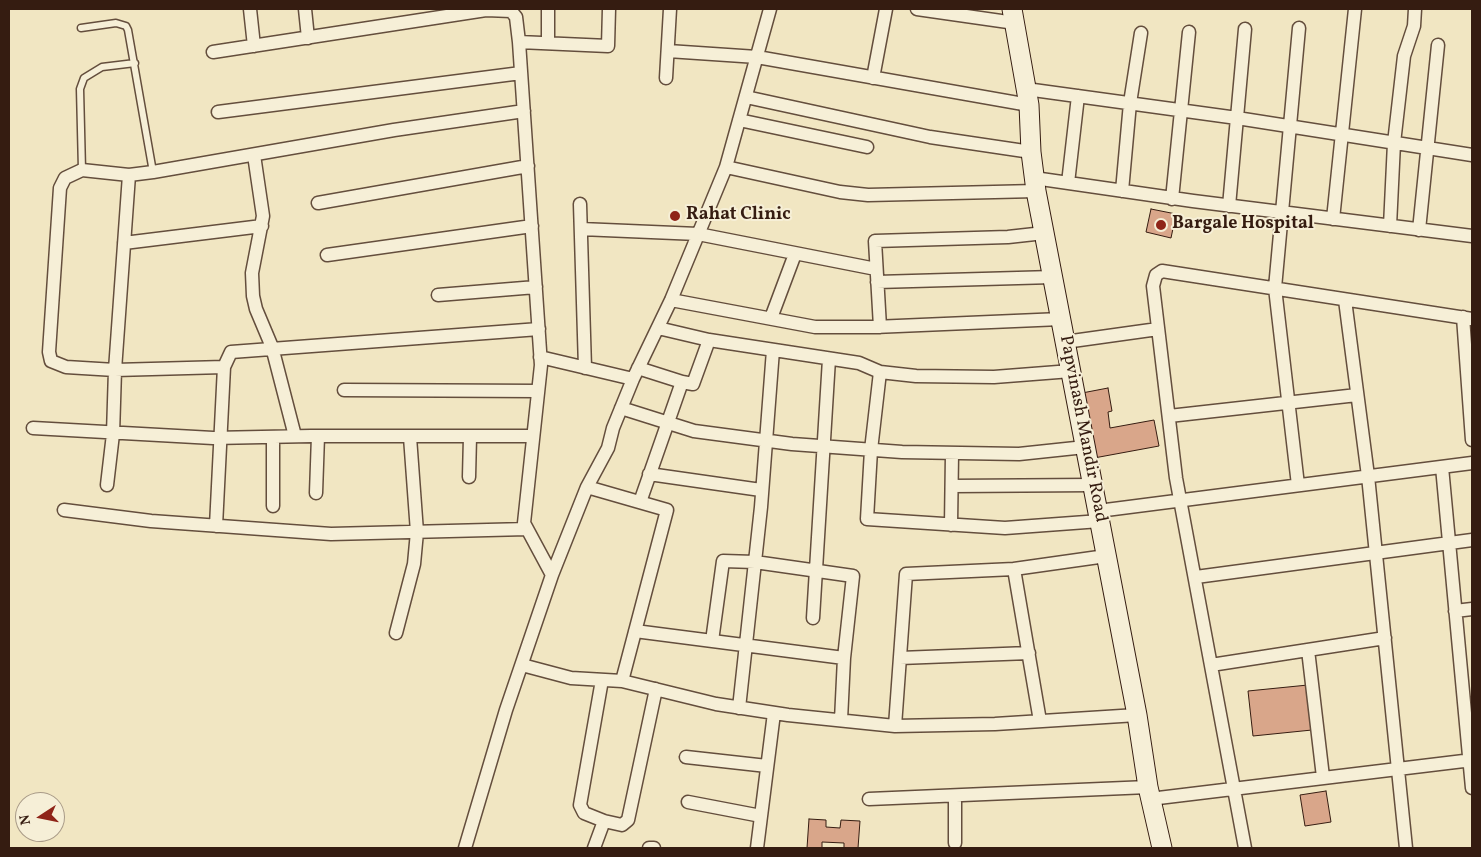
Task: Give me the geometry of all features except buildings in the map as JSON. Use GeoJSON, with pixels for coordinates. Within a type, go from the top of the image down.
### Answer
{"type":"FeatureCollection","features":[{"type":"Feature","properties":{"kind":"street"},"geometry":{"type":"LineString","coordinates":[[250,9],[254,46]]}},
{"type":"Feature","properties":{"kind":"street"},"geometry":{"type":"LineString","coordinates":[[305,9],[308,38]]}},
{"type":"Feature","properties":{"kind":"street"},"geometry":{"type":"LineString","coordinates":[[548,9],[548,43]]}},
{"type":"Feature","properties":{"kind":"street"},"geometry":{"type":"LineString","coordinates":[[518,42],[608,46],[608,9]]}},
{"type":"Feature","properties":{"kind":"street"},"geometry":{"type":"LineString","coordinates":[[666,78],[670,9]]}},
{"type":"Feature","properties":{"kind":"street"},"geometry":{"type":"LineString","coordinates":[[465,848],[506,710],[552,574],[587,487],[608,448],[621,408],[671,300],[726,167],[770,9]]}},
{"type":"Feature","properties":{"kind":"street"},"geometry":{"type":"LineString","coordinates":[[873,78],[886,9]]}},
{"type":"Feature","properties":{"kind":"street"},"geometry":{"type":"LineString","coordinates":[[917,9],[1014,16]]}},
{"type":"Feature","properties":{"kind":"street"},"geometry":{"type":"LineString","coordinates":[[1333,219],[1355,9]]}},
{"type":"Feature","properties":{"kind":"street"},"geometry":{"type":"LineString","coordinates":[[1390,226],[1394,143],[1404,56],[1414,26],[1415,9]]}},
{"type":"Feature","properties":{"kind":"street"},"geometry":{"type":"LineString","coordinates":[[213,52],[490,10],[512,11],[516,17],[540,357],[534,436],[524,523],[552,574]]}},
{"type":"Feature","properties":{"kind":"street","name":"Papvinash Mandir Road"},"geometry":{"type":"LineString","coordinates":[[1014,16],[1028,97],[1030,152],[1035,185],[1137,715],[1149,793],[1162,848]]}},
{"type":"Feature","properties":{"kind":"street"},"geometry":{"type":"LineString","coordinates":[[1298,485],[1275,288],[1299,28]]}},
{"type":"Feature","properties":{"kind":"street"},"geometry":{"type":"LineString","coordinates":[[1229,206],[1245,29]]}},
{"type":"Feature","properties":{"kind":"street"},"geometry":{"type":"LineString","coordinates":[[1172,199],[1189,32]]}},
{"type":"Feature","properties":{"kind":"street"},"geometry":{"type":"LineString","coordinates":[[1122,191],[1130,103],[1141,33]]}},
{"type":"Feature","properties":{"kind":"street"},"geometry":{"type":"LineString","coordinates":[[1419,230],[1438,45]]}},
{"type":"Feature","properties":{"kind":"street"},"geometry":{"type":"LineString","coordinates":[[668,51],[757,57],[873,78],[1028,97],[1078,96],[1237,118],[1472,155]]}},
{"type":"Feature","properties":{"kind":"street"},"geometry":{"type":"LineString","coordinates":[[218,112],[521,73]]}},
{"type":"Feature","properties":{"kind":"street"},"geometry":{"type":"LineString","coordinates":[[1068,183],[1078,96]]}},
{"type":"Feature","properties":{"kind":"street"},"geometry":{"type":"LineString","coordinates":[[746,97],[930,137],[1030,152]]}},
{"type":"Feature","properties":{"kind":"street"},"geometry":{"type":"LineString","coordinates":[[224,367],[115,370],[66,367],[51,361],[49,352],[60,188],[65,178],[82,170],[129,175],[152,172],[394,130],[524,111]]}},
{"type":"Feature","properties":{"kind":"street"},"geometry":{"type":"LineString","coordinates":[[739,120],[867,147]]}},
{"type":"Feature","properties":{"kind":"street"},"geometry":{"type":"LineString","coordinates":[[254,155],[261,189],[262,226],[252,273],[253,296],[272,347],[295,436]]}},
{"type":"Feature","properties":{"kind":"street"},"geometry":{"type":"LineString","coordinates":[[318,203],[528,166]]}},
{"type":"Feature","properties":{"kind":"street"},"geometry":{"type":"LineString","coordinates":[[726,167],[840,192],[868,195],[1068,183],[1172,199],[1472,236]]}},
{"type":"Feature","properties":{"kind":"street"},"geometry":{"type":"LineString","coordinates":[[106,485],[113,434],[115,370],[129,175]]}},
{"type":"Feature","properties":{"kind":"street"},"geometry":{"type":"LineString","coordinates":[[580,204],[585,368]]}},
{"type":"Feature","properties":{"kind":"street"},"geometry":{"type":"LineString","coordinates":[[124,243],[262,226]]}},
{"type":"Feature","properties":{"kind":"street"},"geometry":{"type":"LineString","coordinates":[[327,255],[532,226]]}},
{"type":"Feature","properties":{"kind":"street"},"geometry":{"type":"LineString","coordinates":[[581,229],[698,234],[795,254],[876,275],[1053,277]]}},
{"type":"Feature","properties":{"kind":"street"},"geometry":{"type":"LineString","coordinates":[[880,326],[875,241],[1008,237],[1044,233]]}},
{"type":"Feature","properties":{"kind":"street"},"geometry":{"type":"LineString","coordinates":[[771,318],[795,254]]}},
{"type":"Feature","properties":{"kind":"street"},"geometry":{"type":"LineString","coordinates":[[1245,848],[1196,577],[1180,500],[1152,286],[1156,275],[1162,271],[1468,318],[1472,440]]}},
{"type":"Feature","properties":{"kind":"street"},"geometry":{"type":"LineString","coordinates":[[438,295],[536,287]]}},
{"type":"Feature","properties":{"kind":"street"},"geometry":{"type":"LineString","coordinates":[[671,300],[815,327],[1060,319]]}},
{"type":"Feature","properties":{"kind":"street"},"geometry":{"type":"LineString","coordinates":[[1345,300],[1368,476],[1406,848]]}},
{"type":"Feature","properties":{"kind":"street"},"geometry":{"type":"LineString","coordinates":[[658,328],[709,340],[859,364],[880,372],[916,376],[994,377],[1071,371]]}},
{"type":"Feature","properties":{"kind":"street"},"geometry":{"type":"LineString","coordinates":[[216,526],[222,438],[224,367],[231,352],[272,347],[539,329]]}},
{"type":"Feature","properties":{"kind":"street"},"geometry":{"type":"LineString","coordinates":[[1065,342],[1158,329]]}},
{"type":"Feature","properties":{"kind":"street"},"geometry":{"type":"LineString","coordinates":[[540,357],[585,368],[636,373],[692,384],[709,340]]}},
{"type":"Feature","properties":{"kind":"street"},"geometry":{"type":"LineString","coordinates":[[739,708],[773,350]]}},
{"type":"Feature","properties":{"kind":"street"},"geometry":{"type":"LineString","coordinates":[[813,618],[829,359]]}},
{"type":"Feature","properties":{"kind":"street"},"geometry":{"type":"LineString","coordinates":[[880,372],[871,450],[868,519],[951,525],[1027,527],[1099,516],[1180,500],[1472,463]]}},
{"type":"Feature","properties":{"kind":"street"},"geometry":{"type":"LineString","coordinates":[[640,502],[682,382]]}},
{"type":"Feature","properties":{"kind":"street"},"geometry":{"type":"LineString","coordinates":[[344,390],[538,391]]}},
{"type":"Feature","properties":{"kind":"street"},"geometry":{"type":"LineString","coordinates":[[1169,416],[1288,405],[1357,395]]}},
{"type":"Feature","properties":{"kind":"street"},"geometry":{"type":"LineString","coordinates":[[621,408],[694,431],[764,441],[871,450],[952,454],[1018,454],[1085,447]]}},
{"type":"Feature","properties":{"kind":"street"},"geometry":{"type":"LineString","coordinates":[[33,428],[113,434],[222,438],[295,436],[534,436]]}},
{"type":"Feature","properties":{"kind":"street"},"geometry":{"type":"LineString","coordinates":[[316,493],[318,436]]}},
{"type":"Feature","properties":{"kind":"street"},"geometry":{"type":"LineString","coordinates":[[273,437],[273,506]]}},
{"type":"Feature","properties":{"kind":"street"},"geometry":{"type":"LineString","coordinates":[[396,633],[414,564],[417,532],[410,437]]}},
{"type":"Feature","properties":{"kind":"street"},"geometry":{"type":"LineString","coordinates":[[469,477],[470,437]]}},
{"type":"Feature","properties":{"kind":"street"},"geometry":{"type":"LineString","coordinates":[[951,525],[952,454]]}},
{"type":"Feature","properties":{"kind":"street"},"geometry":{"type":"LineString","coordinates":[[1442,467],[1455,611],[1467,682],[1472,788]]}},
{"type":"Feature","properties":{"kind":"street"},"geometry":{"type":"LineString","coordinates":[[649,474],[761,490]]}},
{"type":"Feature","properties":{"kind":"street"},"geometry":{"type":"LineString","coordinates":[[952,486],[1092,485]]}},
{"type":"Feature","properties":{"kind":"street"},"geometry":{"type":"LineString","coordinates":[[587,487],[667,510],[622,681]]}},
{"type":"Feature","properties":{"kind":"street"},"geometry":{"type":"LineString","coordinates":[[64,510],[216,526],[331,534],[527,529]]}},
{"type":"Feature","properties":{"kind":"street"},"geometry":{"type":"LineString","coordinates":[[1196,577],[1472,540]]}},
{"type":"Feature","properties":{"kind":"street"},"geometry":{"type":"LineString","coordinates":[[896,726],[906,574],[1014,569],[1106,556]]}},
{"type":"Feature","properties":{"kind":"street"},"geometry":{"type":"LineString","coordinates":[[712,641],[724,561],[754,562],[853,576],[844,658],[841,720]]}},
{"type":"Feature","properties":{"kind":"street"},"geometry":{"type":"LineString","coordinates":[[1014,569],[1040,721]]}},
{"type":"Feature","properties":{"kind":"street"},"geometry":{"type":"LineString","coordinates":[[1455,611],[1472,609]]}},
{"type":"Feature","properties":{"kind":"street"},"geometry":{"type":"LineString","coordinates":[[635,631],[844,658]]}},
{"type":"Feature","properties":{"kind":"street"},"geometry":{"type":"LineString","coordinates":[[1211,665],[1385,638]]}},
{"type":"Feature","properties":{"kind":"street"},"geometry":{"type":"LineString","coordinates":[[1308,650],[1322,777]]}},
{"type":"Feature","properties":{"kind":"street"},"geometry":{"type":"LineString","coordinates":[[900,658],[1029,653]]}},
{"type":"Feature","properties":{"kind":"street"},"geometry":{"type":"LineString","coordinates":[[522,665],[571,678],[622,681],[739,708],[896,726],[1040,721],[1137,715]]}},
{"type":"Feature","properties":{"kind":"street"},"geometry":{"type":"LineString","coordinates":[[602,680],[580,806],[584,813],[604,821],[622,825],[628,820],[656,689]]}},
{"type":"Feature","properties":{"kind":"street"},"geometry":{"type":"LineString","coordinates":[[757,848],[774,713]]}},
{"type":"Feature","properties":{"kind":"street"},"geometry":{"type":"LineString","coordinates":[[686,757],[767,766]]}},
{"type":"Feature","properties":{"kind":"street"},"geometry":{"type":"LineString","coordinates":[[869,799],[1149,793],[1233,788],[1471,760]]}},
{"type":"Feature","properties":{"kind":"street"},"geometry":{"type":"LineString","coordinates":[[955,796],[955,843]]}},
{"type":"Feature","properties":{"kind":"street"},"geometry":{"type":"LineString","coordinates":[[688,802],[761,816]]}},
{"type":"Feature","properties":{"kind":"street"},"geometry":{"type":"LineString","coordinates":[[594,848],[604,821]]}},
{"type":"Feature","properties":{"kind":"street"},"geometry":{"type":"LineString","coordinates":[[648,848],[654,848]]}},
{"type":"Feature","properties":{"kind":"lane"},"geometry":{"type":"LineString","coordinates":[[81,28],[116,23],[126,26],[135,63],[152,172]]}},
{"type":"Feature","properties":{"kind":"lane"},"geometry":{"type":"LineString","coordinates":[[82,170],[80,89],[84,78],[102,67],[135,63]]}},
{"type":"Feature","properties":{"kind":"place","name":"Rahat Clinic"},"geometry":{"type":"Point","coordinates":[675,216]}},
{"type":"Feature","properties":{"kind":"place","name":"Bargale Hospital"},"geometry":{"type":"Point","coordinates":[1161,225]}}]}
